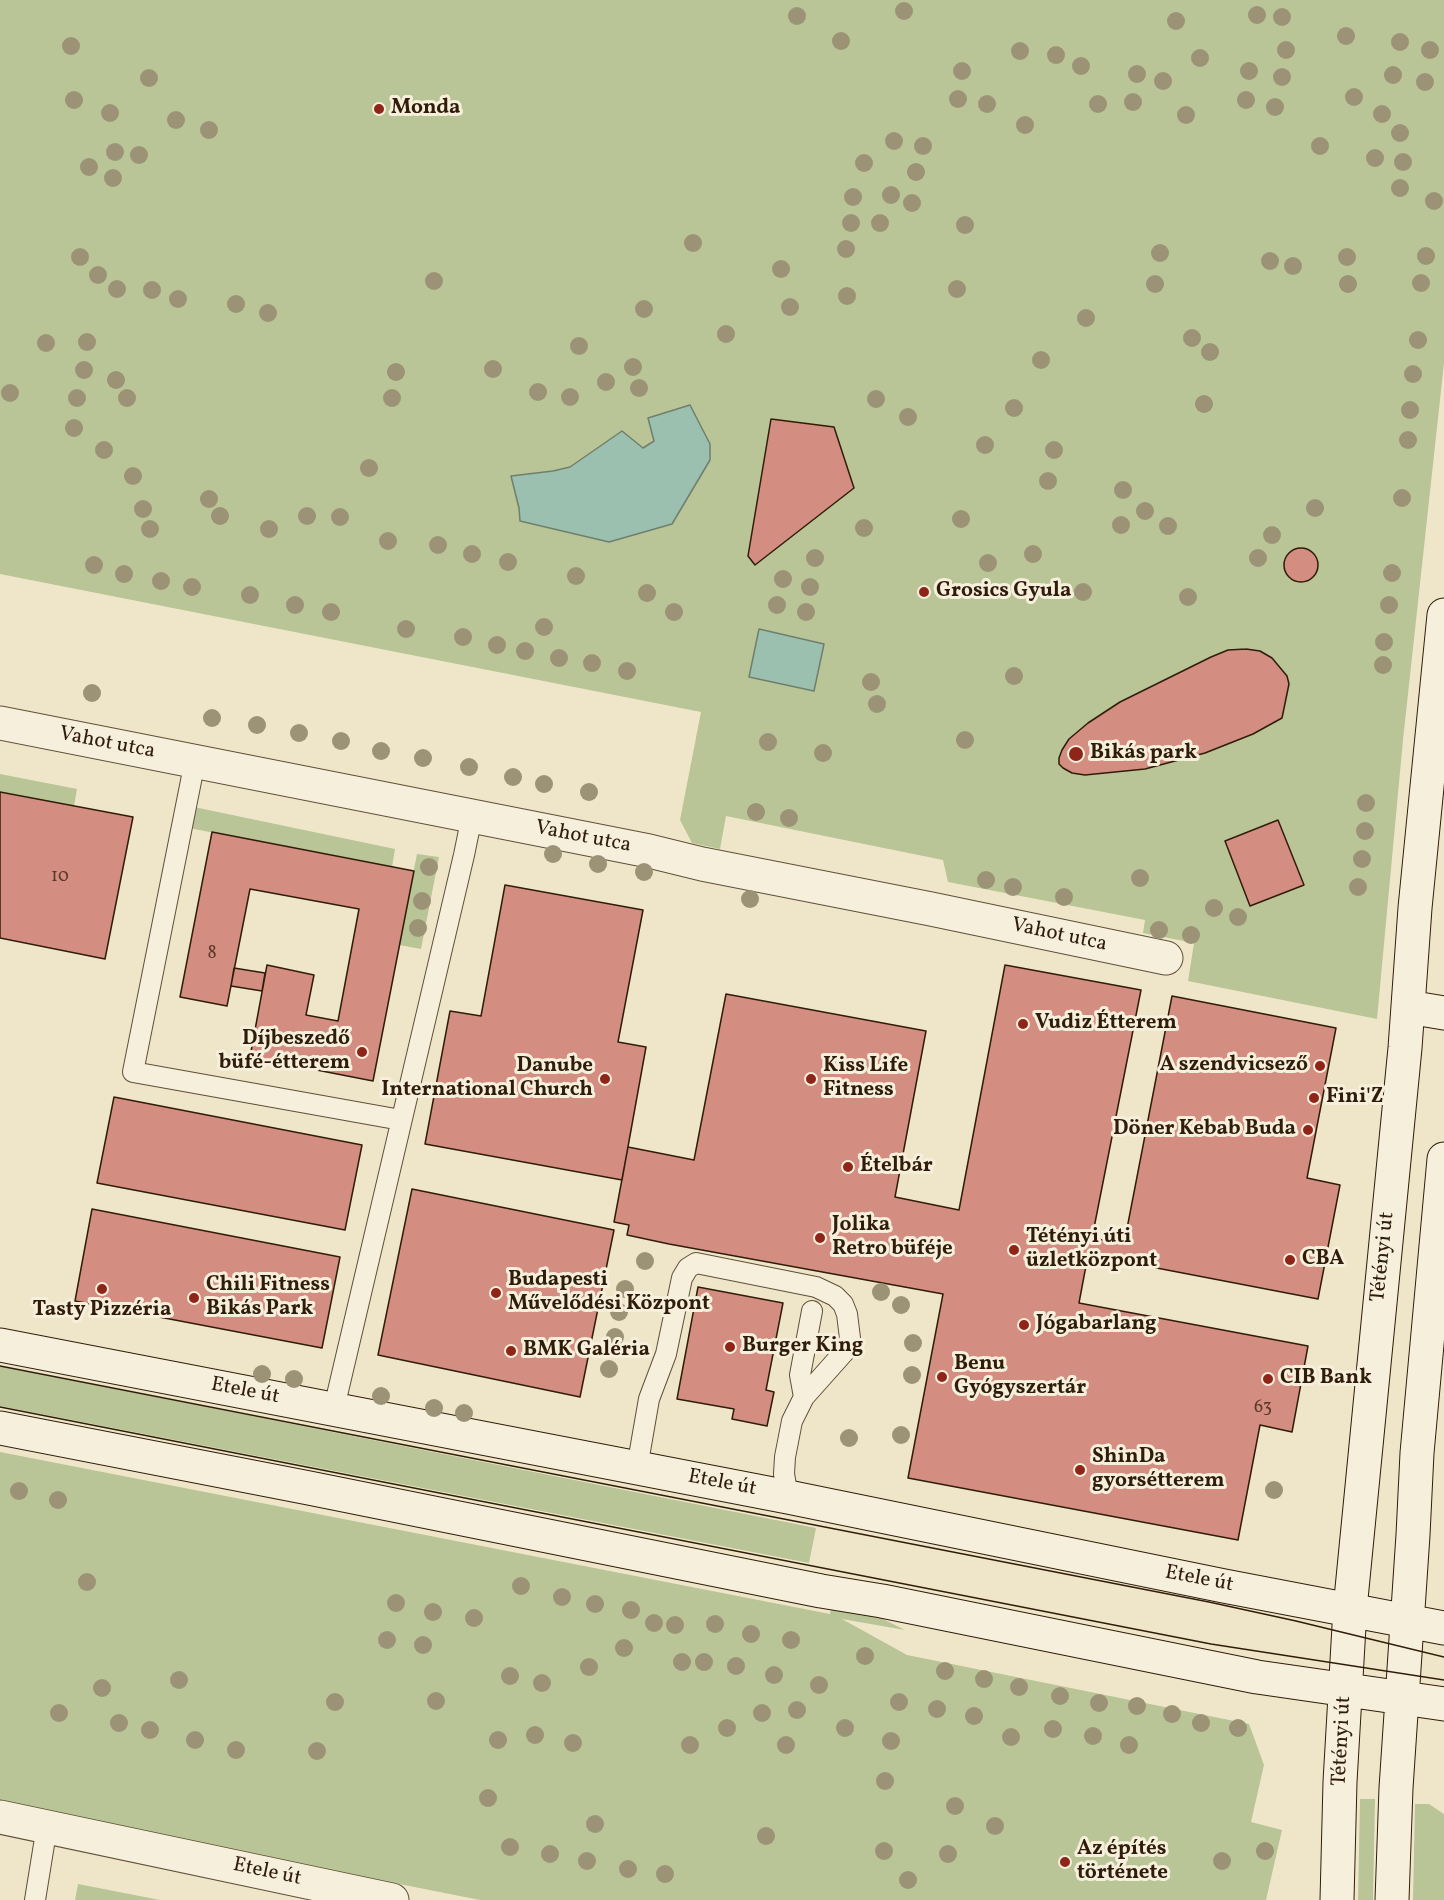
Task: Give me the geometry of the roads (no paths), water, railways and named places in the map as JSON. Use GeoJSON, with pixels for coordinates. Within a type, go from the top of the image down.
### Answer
{"type":"FeatureCollection","features":[{"type":"Feature","properties":{"kind":"main road","name":"Tétényi út"},"geometry":{"type":"LineString","coordinates":[[1337,1900],[1340,1782],[1350,1609],[1406,1048],[1416,896],[1444,615]]}},
{"type":"Feature","properties":{"kind":"main road","name":"Vahot utca"},"geometry":{"type":"LineString","coordinates":[[0,723],[665,854],[702,864],[1166,958]]}},
{"type":"Feature","properties":{"kind":"main road"},"geometry":{"type":"LineString","coordinates":[[1408,1007],[1444,1013]]}},
{"type":"Feature","properties":{"kind":"main road"},"geometry":{"type":"LineString","coordinates":[[1392,1900],[1394,1815],[1417,1453],[1444,1159]]}},
{"type":"Feature","properties":{"kind":"main road","name":"Etele út"},"geometry":{"type":"LineString","coordinates":[[0,1345],[334,1408],[1444,1628]]}},
{"type":"Feature","properties":{"kind":"main road"},"geometry":{"type":"LineString","coordinates":[[0,1428],[1257,1677],[1444,1704]]}},
{"type":"Feature","properties":{"kind":"main road","name":"Etele út"},"geometry":{"type":"LineString","coordinates":[[0,1816],[392,1900]]}},
{"type":"Feature","properties":{"kind":"lane"},"geometry":{"type":"LineString","coordinates":[[195,761],[133,1072],[401,1120]]}},
{"type":"Feature","properties":{"kind":"lane"},"geometry":{"type":"LineString","coordinates":[[334,1408],[472,816]]}},
{"type":"Feature","properties":{"kind":"lane"},"geometry":{"type":"LineString","coordinates":[[637,1468],[649,1398],[666,1354],[682,1278],[688,1268],[696,1263],[816,1287],[835,1296],[843,1304],[850,1325],[848,1345],[804,1397],[792,1421],[784,1474],[788,1497]]}},
{"type":"Feature","properties":{"kind":"lane"},"geometry":{"type":"LineString","coordinates":[[804,1397],[800,1376],[812,1311]]}},
{"type":"Feature","properties":{"kind":"lane"},"geometry":{"type":"LineString","coordinates":[[35,1900],[48,1826]]}},
{"type":"Feature","properties":{"kind":"tram line"},"geometry":{"type":"LineString","coordinates":[[0,1366],[1209,1602],[1444,1657]]}},
{"type":"Feature","properties":{"kind":"tram line"},"geometry":{"type":"LineString","coordinates":[[0,1407],[1211,1644],[1444,1680]]}},
{"type":"Feature","properties":{"kind":"place","name":"Monda"},"geometry":{"type":"Point","coordinates":[379,109]}},
{"type":"Feature","properties":{"kind":"place","name":"Grosics Gyula"},"geometry":{"type":"Point","coordinates":[924,592]}},
{"type":"Feature","properties":{"kind":"place","name":"Bikás park"},"geometry":{"type":"Point","coordinates":[1076,754]}},
{"type":"Feature","properties":{"kind":"place","name":"Vudiz Étterem"},"geometry":{"type":"Point","coordinates":[1023,1024]}},
{"type":"Feature","properties":{"kind":"place","name":"Díjbeszedő büfé-étterem"},"geometry":{"type":"Point","coordinates":[362,1052]}},
{"type":"Feature","properties":{"kind":"place","name":"A szendvicsező"},"geometry":{"type":"Point","coordinates":[1320,1066]}},
{"type":"Feature","properties":{"kind":"place","name":"Danube International Church"},"geometry":{"type":"Point","coordinates":[605,1079]}},
{"type":"Feature","properties":{"kind":"place","name":"Kiss Life Fitness"},"geometry":{"type":"Point","coordinates":[811,1079]}},
{"type":"Feature","properties":{"kind":"place","name":"Fini'Z"},"geometry":{"type":"Point","coordinates":[1314,1098]}},
{"type":"Feature","properties":{"kind":"place","name":"Döner Kebab Buda"},"geometry":{"type":"Point","coordinates":[1308,1130]}},
{"type":"Feature","properties":{"kind":"place","name":"Ételbár"},"geometry":{"type":"Point","coordinates":[848,1167]}},
{"type":"Feature","properties":{"kind":"place","name":"Jolika Retro büféje"},"geometry":{"type":"Point","coordinates":[820,1238]}},
{"type":"Feature","properties":{"kind":"place","name":"Tétényi úti üzletközpont"},"geometry":{"type":"Point","coordinates":[1014,1250]}},
{"type":"Feature","properties":{"kind":"place","name":"CBA"},"geometry":{"type":"Point","coordinates":[1290,1260]}},
{"type":"Feature","properties":{"kind":"place","name":"Tasty Pizzéria"},"geometry":{"type":"Point","coordinates":[102,1289]}},
{"type":"Feature","properties":{"kind":"place","name":"Budapesti Művelődési Központ"},"geometry":{"type":"Point","coordinates":[496,1293]}},
{"type":"Feature","properties":{"kind":"place","name":"Chili Fitness Bikás Park"},"geometry":{"type":"Point","coordinates":[194,1298]}},
{"type":"Feature","properties":{"kind":"place","name":"Jógabarlang"},"geometry":{"type":"Point","coordinates":[1024,1325]}},
{"type":"Feature","properties":{"kind":"place","name":"Burger King"},"geometry":{"type":"Point","coordinates":[730,1347]}},
{"type":"Feature","properties":{"kind":"place","name":"BMK Galéria"},"geometry":{"type":"Point","coordinates":[511,1351]}},
{"type":"Feature","properties":{"kind":"place","name":"Benu Gyógyszertár"},"geometry":{"type":"Point","coordinates":[942,1377]}},
{"type":"Feature","properties":{"kind":"place","name":"CIB Bank"},"geometry":{"type":"Point","coordinates":[1268,1379]}},
{"type":"Feature","properties":{"kind":"place","name":"ShinDa gyorsétterem"},"geometry":{"type":"Point","coordinates":[1080,1470]}},
{"type":"Feature","properties":{"kind":"place","name":"Az építés története"},"geometry":{"type":"Point","coordinates":[1065,1862]}}]}
